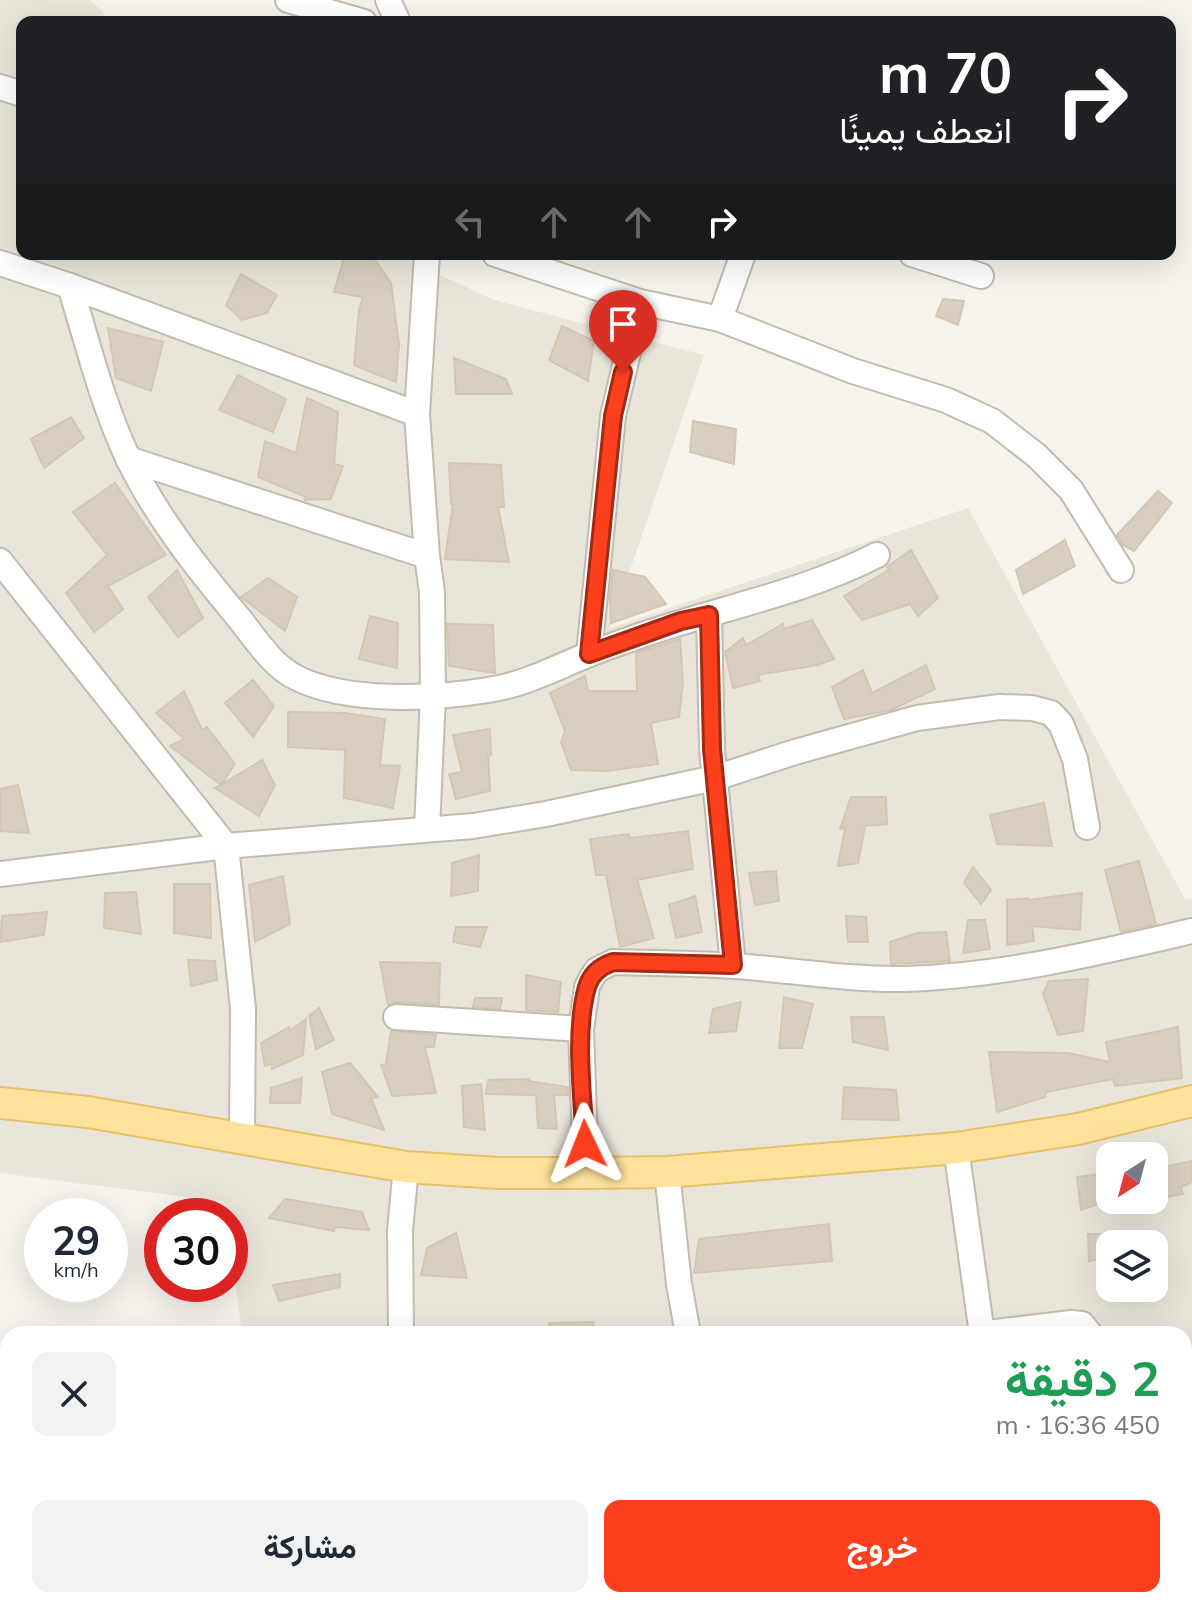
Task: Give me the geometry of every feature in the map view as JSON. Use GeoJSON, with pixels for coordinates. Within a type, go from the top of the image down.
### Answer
{"type":"FeatureCollection","features":[{"type":"Feature","properties":{"kind":"main road"},"geometry":{"type":"LineString","coordinates":[[0,1103],[88,1112],[406,1167],[498,1173],[586,1173],[667,1172],[956,1148],[1078,1129],[1192,1101]]}},
{"type":"Feature","properties":{"kind":"street"},"geometry":{"type":"LineString","coordinates":[[288,0],[343,16]]}},
{"type":"Feature","properties":{"kind":"street"},"geometry":{"type":"LineString","coordinates":[[427,260],[417,414],[432,592],[433,695],[427,829]]}},
{"type":"Feature","properties":{"kind":"street"},"geometry":{"type":"LineString","coordinates":[[513,260],[640,302],[720,319],[853,371],[946,400],[992,421],[1037,456],[1071,490],[1121,570]]}},
{"type":"Feature","properties":{"kind":"street"},"geometry":{"type":"LineString","coordinates":[[720,319],[741,260]]}},
{"type":"Feature","properties":{"kind":"street"},"geometry":{"type":"LineString","coordinates":[[931,260],[981,276]]}},
{"type":"Feature","properties":{"kind":"street"},"geometry":{"type":"LineString","coordinates":[[0,263],[417,414]]}},
{"type":"Feature","properties":{"kind":"street"},"geometry":{"type":"LineString","coordinates":[[70,286],[93,368],[128,459],[197,568],[273,659],[295,678],[354,693],[433,695],[489,690],[524,682],[589,654],[681,621],[840,574],[877,555]]}},
{"type":"Feature","properties":{"kind":"street"},"geometry":{"type":"LineString","coordinates":[[589,654],[613,416],[640,302]]}},
{"type":"Feature","properties":{"kind":"street"},"geometry":{"type":"LineString","coordinates":[[128,459],[427,556]]}},
{"type":"Feature","properties":{"kind":"street"},"geometry":{"type":"LineString","coordinates":[[0,561],[226,846],[243,1009],[242,1137]]}},
{"type":"Feature","properties":{"kind":"street"},"geometry":{"type":"LineString","coordinates":[[709,615],[712,749],[733,965]]}},
{"type":"Feature","properties":{"kind":"street"},"geometry":{"type":"LineString","coordinates":[[0,874],[226,846],[473,826],[546,814],[715,778],[917,718],[999,707],[1032,708],[1051,713],[1061,724],[1075,759],[1087,827]]}},
{"type":"Feature","properties":{"kind":"street"},"geometry":{"type":"LineString","coordinates":[[586,1173],[581,1029],[587,987],[597,970],[605,965],[613,962],[733,965],[841,977],[902,979],[966,976],[1039,966],[1192,931]]}},
{"type":"Feature","properties":{"kind":"street"},"geometry":{"type":"LineString","coordinates":[[396,1017],[581,1029]]}},
{"type":"Feature","properties":{"kind":"street"},"geometry":{"type":"LineString","coordinates":[[956,1148],[979,1326]]}},
{"type":"Feature","properties":{"kind":"street"},"geometry":{"type":"LineString","coordinates":[[401,1326],[400,1230],[406,1167]]}},
{"type":"Feature","properties":{"kind":"street"},"geometry":{"type":"LineString","coordinates":[[667,1172],[687,1326]]}},
{"type":"Feature","properties":{"kind":"street"},"geometry":{"type":"LineString","coordinates":[[1046,1326],[1071,1323],[1084,1326]]}},
{"type":"Feature","properties":{"kind":"shaded area"},"geometry":{"type":"Polygon","coordinates":[[[0,0],[90,0],[104,16],[16,16],[16,260],[408,260],[494,300],[704,355],[610,628],[968,508],[1185,899],[1192,898],[1192,1326],[241,1326],[238,1302],[248,1302],[248,1198],[194,1198],[0,1173],[0,0]]]}},
{"type":"Feature","properties":{"kind":"building"},"geometry":{"type":"Polygon","coordinates":[[[343,260],[375,260],[391,283],[399,344],[396,382],[354,365],[363,297],[334,292],[343,260]]]}},
{"type":"Feature","properties":{"kind":"building"},"geometry":{"type":"Polygon","coordinates":[[[241,274],[277,295],[267,313],[242,320],[226,305],[241,274]]]}},
{"type":"Feature","properties":{"kind":"building"},"geometry":{"type":"Polygon","coordinates":[[[943,299],[964,301],[958,325],[936,316],[943,299]]]}},
{"type":"Feature","properties":{"kind":"building"},"geometry":{"type":"Polygon","coordinates":[[[562,326],[594,341],[588,381],[549,360],[562,326]]]}},
{"type":"Feature","properties":{"kind":"building"},"geometry":{"type":"Polygon","coordinates":[[[108,328],[163,342],[151,391],[116,378],[108,328]]]}},
{"type":"Feature","properties":{"kind":"building"},"geometry":{"type":"Polygon","coordinates":[[[454,358],[506,379],[512,394],[456,394],[454,358]]]}},
{"type":"Feature","properties":{"kind":"building"},"geometry":{"type":"Polygon","coordinates":[[[238,375],[286,399],[273,432],[219,410],[238,375]]]}},
{"type":"Feature","properties":{"kind":"building"},"geometry":{"type":"Polygon","coordinates":[[[307,398],[338,412],[334,464],[343,466],[331,499],[305,500],[306,497],[258,477],[265,441],[296,453],[307,398]]]}},
{"type":"Feature","properties":{"kind":"building"},"geometry":{"type":"Polygon","coordinates":[[[71,417],[84,438],[44,468],[31,439],[71,417]]]}},
{"type":"Feature","properties":{"kind":"building"},"geometry":{"type":"Polygon","coordinates":[[[693,421],[736,429],[734,464],[690,452],[693,421]]]}},
{"type":"Feature","properties":{"kind":"building"},"geometry":{"type":"Polygon","coordinates":[[[449,463],[501,465],[504,507],[498,507],[509,562],[445,559],[453,504],[449,463]]]}},
{"type":"Feature","properties":{"kind":"building"},"geometry":{"type":"Polygon","coordinates":[[[115,483],[166,555],[108,586],[123,609],[94,632],[66,593],[107,555],[73,512],[115,483]]]}},
{"type":"Feature","properties":{"kind":"building"},"geometry":{"type":"Polygon","coordinates":[[[1158,491],[1172,503],[1134,551],[1123,545],[1117,535],[1158,491]]]}},
{"type":"Feature","properties":{"kind":"building"},"geometry":{"type":"Polygon","coordinates":[[[1065,540],[1075,566],[1023,594],[1016,570],[1065,540]]]}},
{"type":"Feature","properties":{"kind":"building"},"geometry":{"type":"Polygon","coordinates":[[[911,550],[938,598],[918,616],[910,604],[862,620],[844,596],[889,570],[887,567],[911,550]]]}},
{"type":"Feature","properties":{"kind":"building"},"geometry":{"type":"Polygon","coordinates":[[[177,570],[203,618],[178,637],[148,597],[177,570]]]}},
{"type":"Feature","properties":{"kind":"building"},"geometry":{"type":"Polygon","coordinates":[[[613,570],[645,577],[666,604],[611,623],[613,570]]]}},
{"type":"Feature","properties":{"kind":"building"},"geometry":{"type":"Polygon","coordinates":[[[268,578],[297,597],[285,631],[241,597],[268,578]]]}},
{"type":"Feature","properties":{"kind":"building"},"geometry":{"type":"Polygon","coordinates":[[[370,616],[398,623],[397,668],[359,659],[370,616]]]}},
{"type":"Feature","properties":{"kind":"building"},"geometry":{"type":"Polygon","coordinates":[[[812,620],[834,659],[818,665],[758,675],[760,681],[733,688],[725,652],[743,638],[746,645],[783,624],[784,629],[812,620]]]}},
{"type":"Feature","properties":{"kind":"building"},"geometry":{"type":"Polygon","coordinates":[[[447,624],[493,625],[495,673],[449,666],[447,624]]]}},
{"type":"Feature","properties":{"kind":"building"},"geometry":{"type":"Polygon","coordinates":[[[680,639],[683,683],[679,717],[651,723],[658,764],[607,771],[571,770],[561,742],[565,731],[550,693],[585,676],[588,691],[637,691],[636,653],[680,639]]]}},
{"type":"Feature","properties":{"kind":"building"},"geometry":{"type":"Polygon","coordinates":[[[926,665],[935,689],[891,710],[844,719],[832,687],[863,670],[872,693],[926,665]]]}},
{"type":"Feature","properties":{"kind":"building"},"geometry":{"type":"Polygon","coordinates":[[[253,680],[274,706],[253,737],[225,703],[253,680]]]}},
{"type":"Feature","properties":{"kind":"building"},"geometry":{"type":"Polygon","coordinates":[[[184,691],[202,730],[207,727],[235,764],[221,785],[170,746],[184,739],[156,713],[184,691]]]}},
{"type":"Feature","properties":{"kind":"building"},"geometry":{"type":"Polygon","coordinates":[[[288,712],[345,713],[385,719],[380,765],[400,766],[393,808],[344,798],[345,750],[288,747],[288,712]]]}},
{"type":"Feature","properties":{"kind":"building"},"geometry":{"type":"Polygon","coordinates":[[[490,729],[490,791],[456,799],[449,774],[462,772],[453,735],[490,729]]]}},
{"type":"Feature","properties":{"kind":"building"},"geometry":{"type":"Polygon","coordinates":[[[262,760],[275,785],[259,816],[215,788],[262,760]]]}},
{"type":"Feature","properties":{"kind":"building"},"geometry":{"type":"Polygon","coordinates":[[[18,785],[29,833],[0,831],[0,789],[18,785]]]}},
{"type":"Feature","properties":{"kind":"building"},"geometry":{"type":"Polygon","coordinates":[[[851,797],[886,797],[887,824],[865,826],[858,863],[838,866],[845,828],[840,829],[851,797]]]}},
{"type":"Feature","properties":{"kind":"building"},"geometry":{"type":"Polygon","coordinates":[[[1044,803],[1052,846],[997,844],[990,815],[1044,803]]]}},
{"type":"Feature","properties":{"kind":"building"},"geometry":{"type":"Polygon","coordinates":[[[688,831],[693,869],[637,880],[654,938],[620,947],[606,875],[596,875],[590,839],[688,831]]]}},
{"type":"Feature","properties":{"kind":"building"},"geometry":{"type":"Polygon","coordinates":[[[479,855],[478,891],[451,896],[452,863],[479,855]]]}},
{"type":"Feature","properties":{"kind":"building"},"geometry":{"type":"Polygon","coordinates":[[[1139,861],[1156,924],[1121,932],[1105,870],[1139,861]]]}},
{"type":"Feature","properties":{"kind":"building"},"geometry":{"type":"Polygon","coordinates":[[[973,867],[991,890],[981,904],[964,883],[973,867]]]}},
{"type":"Feature","properties":{"kind":"building"},"geometry":{"type":"Polygon","coordinates":[[[776,871],[779,901],[755,905],[749,873],[776,871]]]}},
{"type":"Feature","properties":{"kind":"building"},"geometry":{"type":"Polygon","coordinates":[[[283,876],[290,924],[255,942],[249,885],[283,876]]]}},
{"type":"Feature","properties":{"kind":"building"},"geometry":{"type":"Polygon","coordinates":[[[174,884],[210,884],[211,938],[174,933],[174,884]]]}},
{"type":"Feature","properties":{"kind":"building"},"geometry":{"type":"Polygon","coordinates":[[[136,892],[141,934],[104,928],[105,893],[136,892]]]}},
{"type":"Feature","properties":{"kind":"building"},"geometry":{"type":"Polygon","coordinates":[[[1082,893],[1080,930],[1032,926],[1034,941],[1007,945],[1007,900],[1082,893]]]}},
{"type":"Feature","properties":{"kind":"building"},"geometry":{"type":"Polygon","coordinates":[[[695,896],[702,932],[676,938],[669,905],[695,896]]]}},
{"type":"Feature","properties":{"kind":"building"},"geometry":{"type":"Polygon","coordinates":[[[47,912],[44,935],[0,942],[2,916],[47,912]]]}},
{"type":"Feature","properties":{"kind":"building"},"geometry":{"type":"Polygon","coordinates":[[[846,916],[866,917],[868,942],[848,942],[846,916]]]}},
{"type":"Feature","properties":{"kind":"building"},"geometry":{"type":"Polygon","coordinates":[[[968,920],[985,920],[990,949],[963,953],[968,920]]]}},
{"type":"Feature","properties":{"kind":"building"},"geometry":{"type":"Polygon","coordinates":[[[456,927],[487,927],[480,947],[453,942],[456,927]]]}},
{"type":"Feature","properties":{"kind":"building"},"geometry":{"type":"Polygon","coordinates":[[[946,932],[950,961],[891,964],[890,942],[917,933],[946,932]]]}},
{"type":"Feature","properties":{"kind":"building"},"geometry":{"type":"Polygon","coordinates":[[[188,960],[215,961],[217,980],[191,986],[188,960]]]}},
{"type":"Feature","properties":{"kind":"building"},"geometry":{"type":"Polygon","coordinates":[[[380,962],[440,963],[439,1005],[397,1002],[388,1005],[380,962]]]}},
{"type":"Feature","properties":{"kind":"building"},"geometry":{"type":"Polygon","coordinates":[[[526,975],[561,982],[558,1012],[526,1010],[526,975]]]}},
{"type":"Feature","properties":{"kind":"building"},"geometry":{"type":"Polygon","coordinates":[[[1088,979],[1083,1031],[1058,1035],[1043,994],[1049,981],[1088,979]]]}},
{"type":"Feature","properties":{"kind":"building"},"geometry":{"type":"Polygon","coordinates":[[[784,997],[813,1004],[802,1048],[779,1048],[784,997]]]}},
{"type":"Feature","properties":{"kind":"building"},"geometry":{"type":"Polygon","coordinates":[[[475,998],[502,998],[500,1009],[473,1007],[475,998]]]}},
{"type":"Feature","properties":{"kind":"building"},"geometry":{"type":"Polygon","coordinates":[[[741,1002],[736,1031],[709,1033],[713,1009],[741,1002]]]}},
{"type":"Feature","properties":{"kind":"building"},"geometry":{"type":"Polygon","coordinates":[[[319,1008],[334,1040],[316,1049],[309,1016],[319,1008]]]}},
{"type":"Feature","properties":{"kind":"building"},"geometry":{"type":"Polygon","coordinates":[[[851,1017],[884,1017],[888,1050],[853,1042],[851,1017]]]}},
{"type":"Feature","properties":{"kind":"building"},"geometry":{"type":"Polygon","coordinates":[[[306,1019],[303,1055],[272,1069],[272,1064],[265,1066],[261,1043],[289,1027],[290,1031],[306,1019]]]}},
{"type":"Feature","properties":{"kind":"building"},"geometry":{"type":"Polygon","coordinates":[[[1178,1027],[1182,1078],[1115,1086],[1113,1079],[1046,1092],[1045,1097],[997,1112],[989,1052],[1068,1053],[1110,1062],[1106,1042],[1178,1027]]]}},
{"type":"Feature","properties":{"kind":"building"},"geometry":{"type":"Polygon","coordinates":[[[391,1031],[436,1035],[434,1047],[425,1047],[436,1093],[392,1096],[381,1065],[386,1064],[391,1031]]]}},
{"type":"Feature","properties":{"kind":"building"},"geometry":{"type":"Polygon","coordinates":[[[350,1063],[378,1097],[371,1098],[384,1130],[332,1114],[322,1072],[350,1063]]]}},
{"type":"Feature","properties":{"kind":"building"},"geometry":{"type":"Polygon","coordinates":[[[302,1078],[300,1103],[270,1103],[271,1088],[302,1078]]]}},
{"type":"Feature","properties":{"kind":"building"},"geometry":{"type":"Polygon","coordinates":[[[529,1079],[568,1087],[568,1095],[554,1095],[557,1129],[538,1128],[536,1095],[486,1094],[488,1080],[529,1079]]]}},
{"type":"Feature","properties":{"kind":"building"},"geometry":{"type":"Polygon","coordinates":[[[481,1084],[485,1130],[464,1127],[462,1086],[481,1084]]]}},
{"type":"Feature","properties":{"kind":"building"},"geometry":{"type":"Polygon","coordinates":[[[844,1087],[896,1090],[899,1120],[842,1119],[844,1087]]]}},
{"type":"Feature","properties":{"kind":"building"},"geometry":{"type":"Polygon","coordinates":[[[1192,1161],[1192,1182],[1181,1187],[1183,1194],[1168,1197],[1168,1166],[1192,1161]]]}},
{"type":"Feature","properties":{"kind":"building"},"geometry":{"type":"Polygon","coordinates":[[[1096,1174],[1096,1205],[1081,1210],[1077,1177],[1096,1174]]]}},
{"type":"Feature","properties":{"kind":"building"},"geometry":{"type":"Polygon","coordinates":[[[285,1199],[362,1212],[369,1230],[335,1227],[334,1231],[269,1218],[285,1199]]]}},
{"type":"Feature","properties":{"kind":"building"},"geometry":{"type":"Polygon","coordinates":[[[829,1224],[832,1261],[694,1273],[699,1239],[829,1224]]]}},
{"type":"Feature","properties":{"kind":"building"},"geometry":{"type":"Polygon","coordinates":[[[456,1233],[467,1278],[421,1275],[427,1248],[456,1233]]]}},
{"type":"Feature","properties":{"kind":"building"},"geometry":{"type":"Polygon","coordinates":[[[1088,1234],[1096,1234],[1096,1260],[1089,1261],[1088,1234]]]}},
{"type":"Feature","properties":{"kind":"building"},"geometry":{"type":"Polygon","coordinates":[[[340,1274],[340,1287],[279,1301],[273,1285],[340,1274]]]}},
{"type":"Feature","properties":{"kind":"building"},"geometry":{"type":"Polygon","coordinates":[[[594,1322],[593,1326],[549,1326],[549,1323],[594,1322]]]}},
{"type":"Feature","properties":{"kind":"route"},"geometry":{"type":"LineString","coordinates":[[585,1144],[581,1029],[587,987],[597,970],[613,962],[733,965],[712,749],[709,615],[681,621],[589,654],[613,416],[623,372]]}}]}
